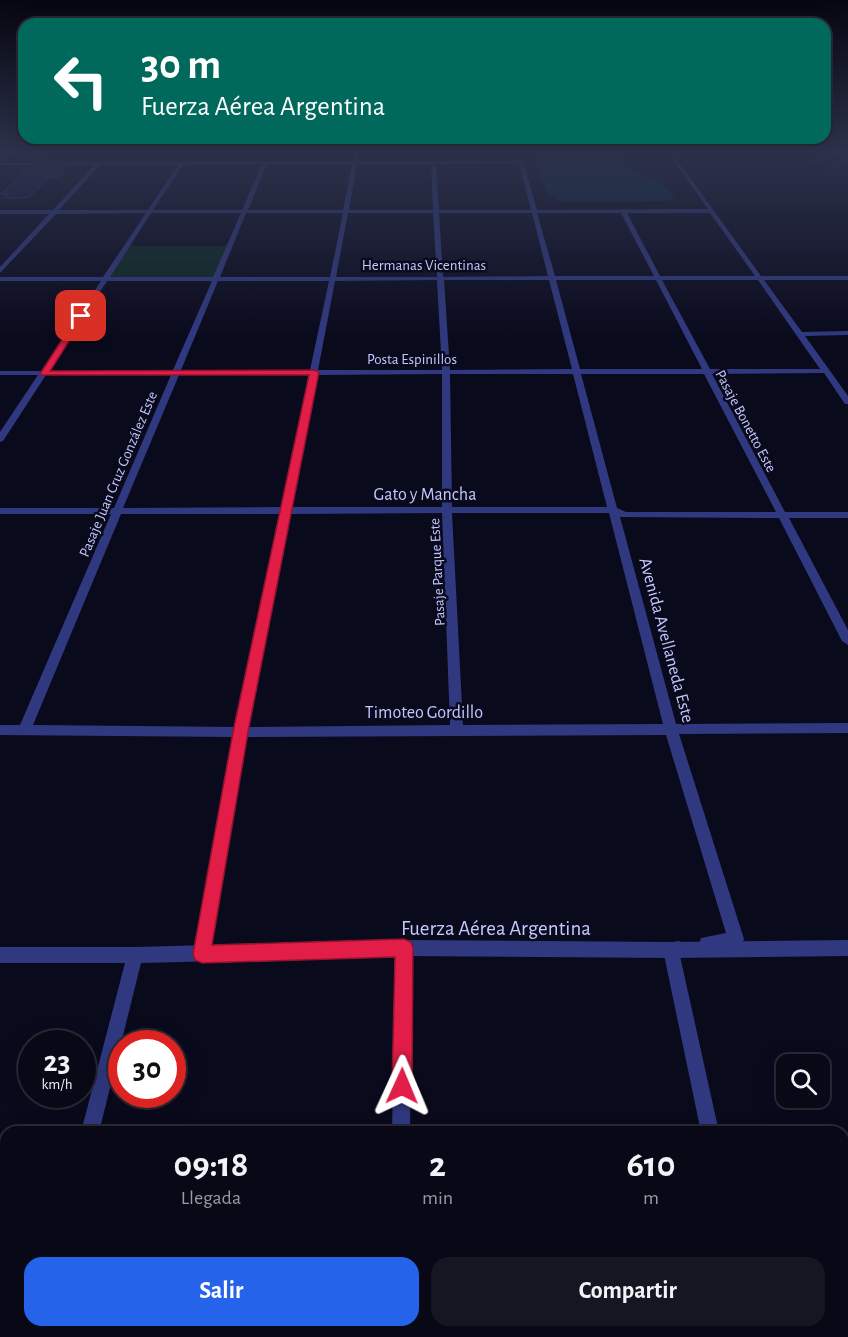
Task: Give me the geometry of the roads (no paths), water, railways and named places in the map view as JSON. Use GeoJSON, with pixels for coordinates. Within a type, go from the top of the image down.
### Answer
{"type":"FeatureCollection","features":[{"type":"Feature","properties":{"kind":"street"},"geometry":{"type":"LineString","coordinates":[[0,271],[55,212]]}},
{"type":"Feature","properties":{"kind":"street"},"geometry":{"type":"LineString","coordinates":[[0,439],[151,212]]}},
{"type":"Feature","properties":{"kind":"street","name":"Pasaje Juan Cruz González Este"},"geometry":{"type":"LineString","coordinates":[[24,730],[246,212]]}},
{"type":"Feature","properties":{"kind":"street"},"geometry":{"type":"LineString","coordinates":[[202,954],[241,732],[284,510],[346,212]]}},
{"type":"Feature","properties":{"kind":"street","name":"Pasaje Parque Este"},"geometry":{"type":"LineString","coordinates":[[436,212],[446,373],[447,510],[457,729]]}},
{"type":"Feature","properties":{"kind":"street","name":"Avenida Avellaneda Este"},"geometry":{"type":"LineString","coordinates":[[528,212],[577,372],[672,729],[736,939],[671,950]]}},
{"type":"Feature","properties":{"kind":"street","name":"Avenida Avellaneda Este"},"geometry":{"type":"LineString","coordinates":[[536,212],[550,280]]}},
{"type":"Feature","properties":{"kind":"street","name":"Pasaje Bonetto Este"},"geometry":{"type":"LineString","coordinates":[[624,212],[848,642]]}},
{"type":"Feature","properties":{"kind":"street"},"geometry":{"type":"LineString","coordinates":[[711,212],[848,402]]}},
{"type":"Feature","properties":{"kind":"street","name":"Hermanas Vicentinas"},"geometry":{"type":"LineString","coordinates":[[0,279],[848,278]]}},
{"type":"Feature","properties":{"kind":"street"},"geometry":{"type":"LineString","coordinates":[[801,334],[848,333]]}},
{"type":"Feature","properties":{"kind":"street","name":"Posta Espinillos"},"geometry":{"type":"LineString","coordinates":[[0,373],[825,370]]}},
{"type":"Feature","properties":{"kind":"street","name":"Gato y Mancha"},"geometry":{"type":"LineString","coordinates":[[0,511],[117,509],[614,510],[624,515],[848,515]]}},
{"type":"Feature","properties":{"kind":"street","name":"Timoteo Gordillo"},"geometry":{"type":"LineString","coordinates":[[0,730],[241,732],[848,728]]}},
{"type":"Feature","properties":{"kind":"street"},"geometry":{"type":"LineString","coordinates":[[401,1126],[404,948]]}},
{"type":"Feature","properties":{"kind":"street","name":"Fuerza Aérea Argentina"},"geometry":{"type":"LineString","coordinates":[[0,954],[135,955],[404,948],[671,950],[848,948]]}},
{"type":"Feature","properties":{"kind":"street"},"geometry":{"type":"LineString","coordinates":[[671,950],[709,1126]]}},
{"type":"Feature","properties":{"kind":"street"},"geometry":{"type":"LineString","coordinates":[[92,1126],[135,955]]}}]}
